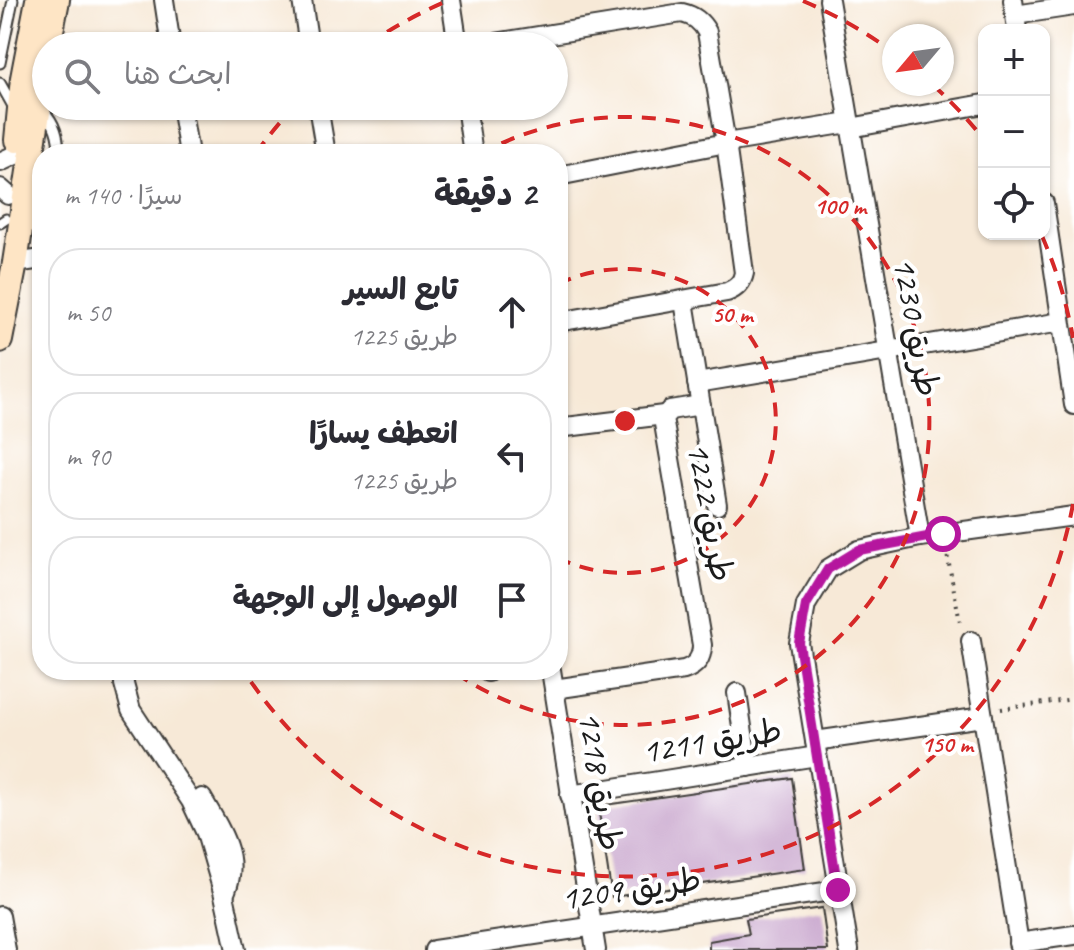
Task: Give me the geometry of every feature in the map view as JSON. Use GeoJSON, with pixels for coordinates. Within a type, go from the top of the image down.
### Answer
{"type":"FeatureCollection","features":[{"type":"Feature","properties":{"kind":"street"},"geometry":{"type":"LineString","coordinates":[[0,340],[19,110],[38,0]]}},
{"type":"Feature","properties":{"kind":"street"},"geometry":{"type":"LineString","coordinates":[[51,32],[57,0]]}},
{"type":"Feature","properties":{"kind":"street"},"geometry":{"type":"LineString","coordinates":[[164,0],[165,32]]}},
{"type":"Feature","properties":{"kind":"street"},"geometry":{"type":"LineString","coordinates":[[302,0],[307,32]]}},
{"type":"Feature","properties":{"kind":"street"},"geometry":{"type":"LineString","coordinates":[[451,0],[453,32]]}},
{"type":"Feature","properties":{"kind":"street"},"geometry":{"type":"LineString","coordinates":[[637,0],[640,20]]}},
{"type":"Feature","properties":{"kind":"street","name":"طريق 1230"},"geometry":{"type":"LineString","coordinates":[[829,0],[920,537]]}},
{"type":"Feature","properties":{"kind":"street"},"geometry":{"type":"LineString","coordinates":[[1015,15],[1074,6]]}},
{"type":"Feature","properties":{"kind":"street"},"geometry":{"type":"LineString","coordinates":[[565,32],[682,13],[695,17],[704,26],[709,37],[744,273],[734,290],[568,320]]}},
{"type":"Feature","properties":{"kind":"street"},"geometry":{"type":"LineString","coordinates":[[7,257],[13,198],[7,158],[19,110],[32,86]]}},
{"type":"Feature","properties":{"kind":"street"},"geometry":{"type":"LineString","coordinates":[[568,174],[726,143],[978,105]]}},
{"type":"Feature","properties":{"kind":"street"},"geometry":{"type":"LineString","coordinates":[[183,120],[187,144]]}},
{"type":"Feature","properties":{"kind":"street"},"geometry":{"type":"LineString","coordinates":[[320,120],[324,144]]}},
{"type":"Feature","properties":{"kind":"street"},"geometry":{"type":"LineString","coordinates":[[468,120],[472,144]]}},
{"type":"Feature","properties":{"kind":"street"},"geometry":{"type":"LineString","coordinates":[[1050,234],[1065,311],[1074,405]]}},
{"type":"Feature","properties":{"kind":"street"},"geometry":{"type":"LineString","coordinates":[[7,257],[32,258]]}},
{"type":"Feature","properties":{"kind":"street","name":"طريق 1222"},"geometry":{"type":"LineString","coordinates":[[684,301],[717,505]]}},
{"type":"Feature","properties":{"kind":"street"},"geometry":{"type":"LineString","coordinates":[[697,383],[889,349],[1065,311]]}},
{"type":"Feature","properties":{"kind":"street","name":"طريق 1222"},"geometry":{"type":"LineString","coordinates":[[554,689],[684,670],[699,658],[702,645],[663,421],[670,410],[701,405]]}},
{"type":"Feature","properties":{"kind":"street"},"geometry":{"type":"LineString","coordinates":[[568,427],[664,415]]}},
{"type":"Feature","properties":{"kind":"street"},"geometry":{"type":"LineString","coordinates":[[849,950],[799,643],[806,605],[828,569],[859,550],[920,537],[1074,516]]}},
{"type":"Feature","properties":{"kind":"street"},"geometry":{"type":"LineString","coordinates":[[971,641],[1019,946],[1074,935]]}},
{"type":"Feature","properties":{"kind":"street"},"geometry":{"type":"LineString","coordinates":[[124,680],[131,710],[167,743],[193,781],[229,852],[232,874],[224,895],[236,950]]}},
{"type":"Feature","properties":{"kind":"street","name":"طريق 1218"},"geometry":{"type":"LineString","coordinates":[[553,680],[596,950]]}},
{"type":"Feature","properties":{"kind":"street"},"geometry":{"type":"LineString","coordinates":[[737,693],[748,767]]}},
{"type":"Feature","properties":{"kind":"street","name":"طريق 1211"},"geometry":{"type":"LineString","coordinates":[[570,795],[748,767],[816,749],[982,714]]}},
{"type":"Feature","properties":{"kind":"street","name":"طريق 1209"},"geometry":{"type":"LineString","coordinates":[[434,950],[838,890]]}},
{"type":"Feature","properties":{"kind":"street"},"geometry":{"type":"LineString","coordinates":[[0,916],[6,950]]}},
{"type":"Feature","properties":{"kind":"lane"},"geometry":{"type":"LineString","coordinates":[[0,63],[13,0]]}},
{"type":"Feature","properties":{"kind":"lane"},"geometry":{"type":"LineString","coordinates":[[0,85],[19,110]]}},
{"type":"Feature","properties":{"kind":"lane"},"geometry":{"type":"LineString","coordinates":[[0,85],[19,110]]}},
{"type":"Feature","properties":{"kind":"lane"},"geometry":{"type":"LineString","coordinates":[[50,120],[57,132],[58,144]]}},
{"type":"Feature","properties":{"kind":"path"},"geometry":{"type":"LineString","coordinates":[[943,534],[962,635],[971,641]]}},
{"type":"Feature","properties":{"kind":"path"},"geometry":{"type":"LineString","coordinates":[[982,714],[1074,699]]}},
{"type":"Feature","properties":{"kind":"building"},"geometry":{"type":"Polygon","coordinates":[[[792,778],[805,869],[612,897],[598,806],[792,778]]]}},
{"type":"Feature","properties":{"kind":"building"},"geometry":{"type":"Polygon","coordinates":[[[822,908],[828,950],[709,950],[709,941],[749,934],[746,919],[822,908]]]}},
{"type":"Feature","properties":{"kind":"route"},"geometry":{"type":"LineString","coordinates":[[838,890],[799,643],[806,605],[828,569],[859,550],[943,534]]}}]}
